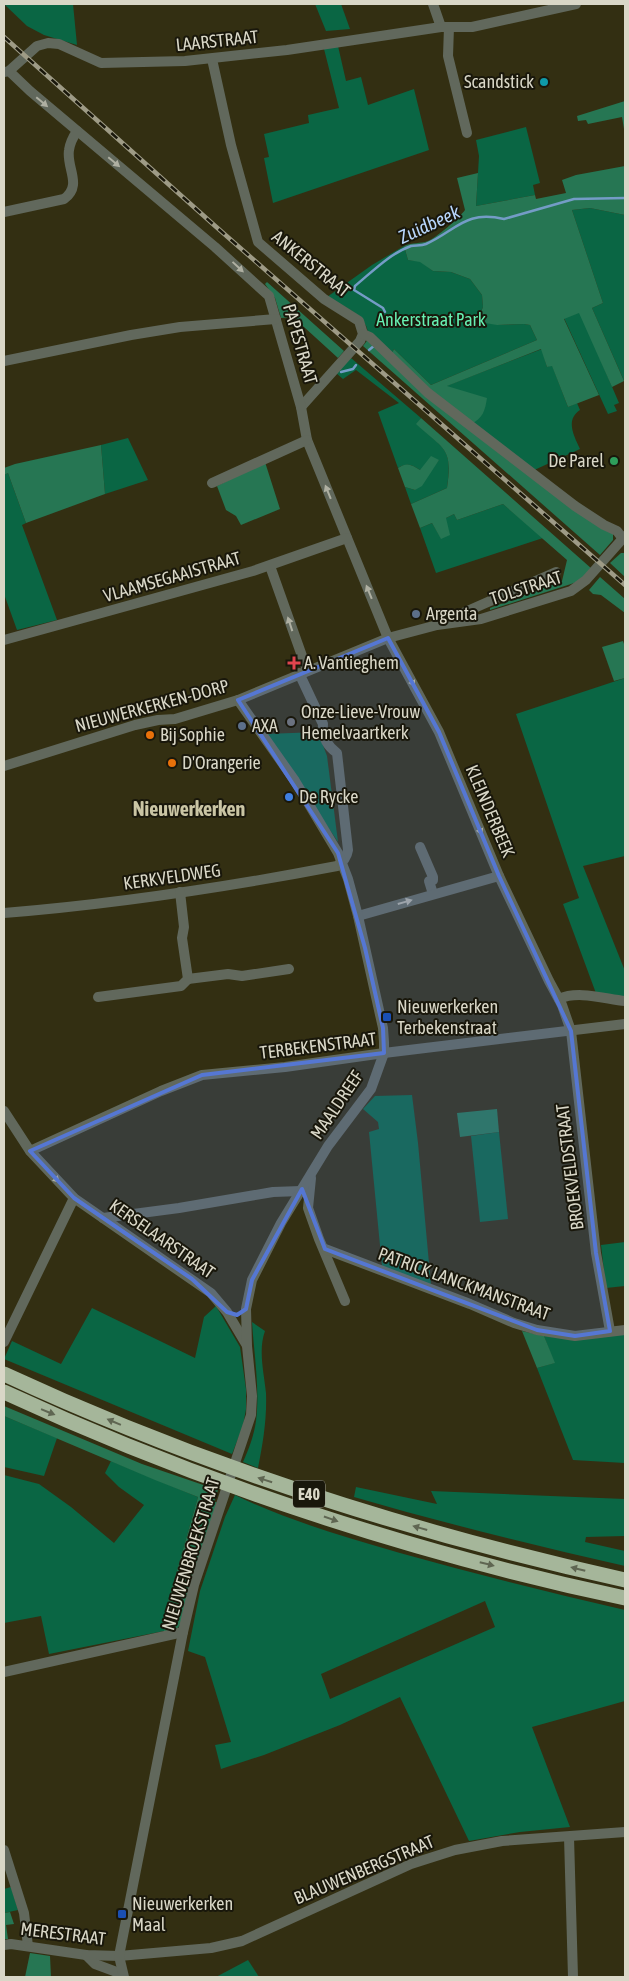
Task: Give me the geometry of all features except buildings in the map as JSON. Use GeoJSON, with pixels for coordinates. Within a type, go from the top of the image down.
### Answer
{"type":"FeatureCollection","features":[{"type":"Feature","properties":{"kind":"highway","name":"E40"},"geometry":{"type":"LineString","coordinates":[[4,1374],[146,1435],[255,1476],[362,1512],[467,1542],[625,1580]]}},
{"type":"Feature","properties":{"kind":"highway","name":"E40"},"geometry":{"type":"LineString","coordinates":[[4,1392],[140,1450],[246,1490],[356,1527],[465,1558],[625,1598]]}},
{"type":"Feature","properties":{"kind":"street"},"geometry":{"type":"LineString","coordinates":[[433,4],[445,27],[448,56],[467,133]]}},
{"type":"Feature","properties":{"kind":"street","name":"LAARSTRAAT"},"geometry":{"type":"LineString","coordinates":[[6,72],[37,46],[48,42],[59,44],[90,59],[106,64],[158,63],[287,50],[445,27],[472,27],[576,4]]}},
{"type":"Feature","properties":{"kind":"street","name":"ANKERSTRAAT"},"geometry":{"type":"LineString","coordinates":[[212,59],[231,145],[258,242],[324,299],[359,321],[363,334],[370,337],[428,393],[575,506],[604,525],[617,530],[624,537]]}},
{"type":"Feature","properties":{"kind":"street","name":"PAPESTRAAT"},"geometry":{"type":"LineString","coordinates":[[6,72],[216,247],[269,296],[301,407],[307,440],[388,638]]}},
{"type":"Feature","properties":{"kind":"street"},"geometry":{"type":"LineString","coordinates":[[4,212],[64,199],[70,194],[74,186],[68,151],[77,131]]}},
{"type":"Feature","properties":{"kind":"street"},"geometry":{"type":"LineString","coordinates":[[4,361],[180,327],[276,319]]}},
{"type":"Feature","properties":{"kind":"street"},"geometry":{"type":"LineString","coordinates":[[301,407],[358,344],[363,334]]}},
{"type":"Feature","properties":{"kind":"street"},"geometry":{"type":"LineString","coordinates":[[212,483],[307,440]]}},
{"type":"Feature","properties":{"kind":"street","name":"TOLSTRAAT"},"geometry":{"type":"LineString","coordinates":[[303,672],[388,638],[437,625],[481,619],[571,592],[586,580],[624,537]]}},
{"type":"Feature","properties":{"kind":"street","name":"VLAAMSEGAAISTRAAT"},"geometry":{"type":"LineString","coordinates":[[4,640],[270,566],[347,538]]}},
{"type":"Feature","properties":{"kind":"street","name":"MAALDREEF"},"geometry":{"type":"LineString","coordinates":[[270,566],[303,672],[324,724],[322,733],[330,748],[337,753],[348,854],[342,863]]}},
{"type":"Feature","properties":{"kind":"street","name":"TOLSTRAAT"},"geometry":{"type":"LineString","coordinates":[[437,625],[556,572]]}},
{"type":"Feature","properties":{"kind":"street","name":"KLEINDERBEEK"},"geometry":{"type":"LineString","coordinates":[[388,638],[439,732],[499,876],[559,999]]}},
{"type":"Feature","properties":{"kind":"street","name":"NIEUWERKERKEN-DORP"},"geometry":{"type":"LineString","coordinates":[[5,763],[135,725],[158,720],[175,719],[238,700],[303,672]]}},
{"type":"Feature","properties":{"kind":"street","name":"MAALDREEF"},"geometry":{"type":"LineString","coordinates":[[238,700],[295,781],[342,863],[358,916],[383,1028],[384,1053],[371,1088],[328,1146],[311,1174],[308,1208],[345,1301]]}},
{"type":"Feature","properties":{"kind":"street"},"geometry":{"type":"LineString","coordinates":[[420,847],[433,877],[430,881],[433,894]]}},
{"type":"Feature","properties":{"kind":"street","name":"KERKVELDWEG"},"geometry":{"type":"LineString","coordinates":[[4,913],[64,908],[262,881],[337,866],[342,863]]}},
{"type":"Feature","properties":{"kind":"street"},"geometry":{"type":"LineString","coordinates":[[358,916],[499,876]]}},
{"type":"Feature","properties":{"kind":"street"},"geometry":{"type":"LineString","coordinates":[[180,892],[184,927],[182,938],[188,979]]}},
{"type":"Feature","properties":{"kind":"street"},"geometry":{"type":"LineString","coordinates":[[98,997],[181,986],[188,979],[228,974],[242,976],[289,969]]}},
{"type":"Feature","properties":{"kind":"street"},"geometry":{"type":"LineString","coordinates":[[559,999],[575,995],[625,1001]]}},
{"type":"Feature","properties":{"kind":"street","name":"BROEKVELDSTRAAT"},"geometry":{"type":"LineString","coordinates":[[559,999],[571,1031],[596,1253],[610,1331]]}},
{"type":"Feature","properties":{"kind":"street","name":"TERBEKENSTRAAT"},"geometry":{"type":"LineString","coordinates":[[30,1151],[161,1091],[202,1076],[625,1024]]}},
{"type":"Feature","properties":{"kind":"street","name":"KERSELAARSTRAAT"},"geometry":{"type":"LineString","coordinates":[[4,1110],[30,1151],[74,1198],[211,1293],[227,1312],[247,1346]]}},
{"type":"Feature","properties":{"kind":"street","name":"NIEUWENBROEKSTRAAT"},"geometry":{"type":"LineString","coordinates":[[119,1956],[194,1585],[251,1415],[252,1396],[247,1346],[246,1309],[252,1280],[281,1223],[311,1174]]}},
{"type":"Feature","properties":{"kind":"street"},"geometry":{"type":"LineString","coordinates":[[103,1218],[179,1208],[273,1192],[301,1191]]}},
{"type":"Feature","properties":{"kind":"street"},"geometry":{"type":"LineString","coordinates":[[4,1342],[74,1198]]}},
{"type":"Feature","properties":{"kind":"street","name":"PATRICK LANCKMANSTRAAT"},"geometry":{"type":"LineString","coordinates":[[324,1249],[470,1304],[514,1323],[537,1330],[575,1336],[625,1330]]}},
{"type":"Feature","properties":{"kind":"street"},"geometry":{"type":"LineString","coordinates":[[227,1312],[237,1315],[246,1309]]}},
{"type":"Feature","properties":{"kind":"street"},"geometry":{"type":"LineString","coordinates":[[4,1672],[183,1632]]}},
{"type":"Feature","properties":{"kind":"street","name":"BLAUWENBERGSTRAAT"},"geometry":{"type":"LineString","coordinates":[[119,1956],[211,1948],[242,1940],[411,1864],[456,1850],[502,1841],[625,1832]]}},
{"type":"Feature","properties":{"kind":"street"},"geometry":{"type":"LineString","coordinates":[[569,1837],[573,1977]]}},
{"type":"Feature","properties":{"kind":"street"},"geometry":{"type":"LineString","coordinates":[[4,1850],[24,1913],[28,1946]]}},
{"type":"Feature","properties":{"kind":"street","name":"MERESTRAAT"},"geometry":{"type":"LineString","coordinates":[[4,1945],[28,1946],[86,1955],[119,1956]]}},
{"type":"Feature","properties":{"kind":"street"},"geometry":{"type":"LineString","coordinates":[[86,1955],[95,1964],[123,1976]]}},
{"type":"Feature","properties":{"kind":"street"},"geometry":{"type":"LineString","coordinates":[[119,1956],[123,1976]]}},
{"type":"Feature","properties":{"kind":"highlighted area"},"geometry":{"type":"Polygon","coordinates":[[[388,638],[439,732],[499,876],[571,1031],[596,1253],[610,1331],[575,1336],[537,1330],[325,1249],[302,1189],[252,1280],[246,1309],[237,1315],[227,1312],[192,1279],[74,1198],[30,1151],[202,1075],[384,1053],[383,1028],[365,948],[338,853],[238,700],[388,638]]]}},
{"type":"Feature","properties":{"kind":"green space"},"geometry":{"type":"Polygon","coordinates":[[[4,4],[73,4],[77,45],[44,35],[27,26],[4,4]]]}},
{"type":"Feature","properties":{"kind":"green space"},"geometry":{"type":"Polygon","coordinates":[[[315,4],[341,4],[350,29],[326,31],[315,4]]]}},
{"type":"Feature","properties":{"kind":"green space"},"geometry":{"type":"Polygon","coordinates":[[[338,46],[346,81],[361,77],[368,105],[414,89],[429,150],[273,203],[264,158],[269,157],[264,134],[309,123],[308,115],[339,108],[324,49],[338,46]]]}},
{"type":"Feature","properties":{"kind":"green space"},"geometry":{"type":"Polygon","coordinates":[[[625,101],[625,135],[622,117],[588,124],[586,120],[578,121],[577,116],[625,101]]]}},
{"type":"Feature","properties":{"kind":"green space"},"geometry":{"type":"Polygon","coordinates":[[[526,127],[540,183],[533,185],[535,195],[476,206],[479,156],[476,140],[526,127]]]}},
{"type":"Feature","properties":{"kind":"green space"},"geometry":{"type":"Polygon","coordinates":[[[625,166],[625,215],[590,208],[572,210],[603,303],[592,308],[624,381],[612,387],[579,313],[564,319],[599,395],[568,407],[552,366],[547,367],[541,349],[447,386],[487,398],[483,414],[471,424],[436,396],[391,355],[394,349],[431,385],[537,340],[530,325],[497,325],[479,322],[478,319],[483,307],[482,295],[470,279],[451,272],[433,271],[420,262],[408,260],[404,246],[432,239],[465,210],[457,178],[478,173],[476,206],[535,195],[536,199],[566,193],[562,180],[576,175],[625,166]]]}},
{"type":"Feature","properties":{"kind":"green space"},"geometry":{"type":"Polygon","coordinates":[[[590,208],[625,215],[625,383],[592,308],[603,303],[572,210],[590,208]]]}},
{"type":"Feature","properties":{"kind":"green space","name":"Ankerstraat Park"},"geometry":{"type":"Polygon","coordinates":[[[404,246],[408,260],[420,261],[433,271],[451,272],[470,279],[482,295],[483,307],[480,314],[497,325],[530,325],[537,340],[431,385],[394,349],[391,355],[368,333],[366,326],[358,316],[327,297],[372,265],[404,246]]]}},
{"type":"Feature","properties":{"kind":"green space"},"geometry":{"type":"Polygon","coordinates":[[[267,282],[344,351],[338,358],[293,317],[281,318],[275,298],[265,284],[267,282]]]}},
{"type":"Feature","properties":{"kind":"green space"},"geometry":{"type":"Polygon","coordinates":[[[580,312],[619,403],[614,405],[617,411],[608,414],[564,318],[580,312]]]}},
{"type":"Feature","properties":{"kind":"green space"},"geometry":{"type":"Polygon","coordinates":[[[369,338],[383,352],[613,533],[613,540],[600,555],[363,346],[369,338]]]}},
{"type":"Feature","properties":{"kind":"green space"},"geometry":{"type":"Polygon","coordinates":[[[542,349],[547,367],[552,365],[568,407],[577,403],[580,410],[573,418],[572,428],[580,449],[530,472],[471,424],[446,386],[542,349]]]}},
{"type":"Feature","properties":{"kind":"green space"},"geometry":{"type":"Polygon","coordinates":[[[351,358],[421,418],[417,424],[440,445],[447,457],[449,475],[447,488],[411,504],[405,487],[415,490],[439,460],[420,470],[409,465],[398,468],[378,412],[399,403],[356,370],[343,379],[336,373],[351,358]]]}},
{"type":"Feature","properties":{"kind":"green space"},"geometry":{"type":"Polygon","coordinates":[[[421,418],[592,569],[579,581],[490,610],[490,608],[562,581],[567,560],[503,504],[457,520],[454,514],[446,518],[450,535],[441,539],[432,523],[420,528],[411,504],[447,488],[449,475],[449,464],[444,450],[416,424],[421,418]]]}},
{"type":"Feature","properties":{"kind":"green space"},"geometry":{"type":"Polygon","coordinates":[[[128,438],[148,480],[105,494],[101,445],[128,438]]]}},
{"type":"Feature","properties":{"kind":"green space"},"geometry":{"type":"Polygon","coordinates":[[[101,445],[105,494],[26,523],[8,473],[4,475],[4,468],[101,445]]]}},
{"type":"Feature","properties":{"kind":"green space"},"geometry":{"type":"Polygon","coordinates":[[[431,456],[439,460],[422,486],[415,490],[405,487],[398,468],[409,464],[420,470],[431,456]]]}},
{"type":"Feature","properties":{"kind":"green space"},"geometry":{"type":"Polygon","coordinates":[[[265,462],[280,509],[241,525],[236,516],[226,510],[217,486],[265,462]]]}},
{"type":"Feature","properties":{"kind":"green space"},"geometry":{"type":"Polygon","coordinates":[[[8,473],[26,523],[22,525],[57,620],[17,630],[4,594],[4,475],[8,473]]]}},
{"type":"Feature","properties":{"kind":"green space"},"geometry":{"type":"Polygon","coordinates":[[[503,504],[543,538],[436,573],[420,528],[432,523],[441,538],[446,518],[454,514],[457,520],[503,504]]]}},
{"type":"Feature","properties":{"kind":"green space"},"geometry":{"type":"Polygon","coordinates":[[[621,553],[625,553],[625,577],[610,563],[621,553]]]}},
{"type":"Feature","properties":{"kind":"green space"},"geometry":{"type":"Polygon","coordinates":[[[600,577],[625,599],[625,613],[601,595],[593,594],[589,590],[600,577]]]}},
{"type":"Feature","properties":{"kind":"green space"},"geometry":{"type":"Polygon","coordinates":[[[623,641],[625,647],[625,678],[614,681],[602,647],[623,641]]]}},
{"type":"Feature","properties":{"kind":"green space"},"geometry":{"type":"Polygon","coordinates":[[[625,678],[625,856],[583,866],[625,971],[625,998],[597,996],[563,904],[579,898],[516,714],[625,678]]]}},
{"type":"Feature","properties":{"kind":"green space"},"geometry":{"type":"Polygon","coordinates":[[[318,732],[327,756],[338,842],[266,734],[318,732]]]}},
{"type":"Feature","properties":{"kind":"green space"},"geometry":{"type":"Polygon","coordinates":[[[412,1095],[431,1285],[382,1266],[369,1132],[379,1129],[378,1122],[363,1109],[375,1096],[412,1095]]]}},
{"type":"Feature","properties":{"kind":"green space"},"geometry":{"type":"Polygon","coordinates":[[[497,1109],[499,1132],[460,1137],[457,1113],[497,1109]]]}},
{"type":"Feature","properties":{"kind":"green space"},"geometry":{"type":"Polygon","coordinates":[[[499,1132],[508,1219],[480,1222],[471,1136],[499,1132]]]}},
{"type":"Feature","properties":{"kind":"green space"},"geometry":{"type":"Polygon","coordinates":[[[625,1242],[625,1286],[606,1288],[601,1245],[625,1242]]]}},
{"type":"Feature","properties":{"kind":"green space"},"geometry":{"type":"Polygon","coordinates":[[[216,1306],[240,1347],[246,1389],[246,1409],[243,1426],[232,1454],[4,1359],[12,1341],[61,1364],[92,1308],[195,1358],[204,1317],[216,1306]]]}},
{"type":"Feature","properties":{"kind":"green space"},"geometry":{"type":"Polygon","coordinates":[[[252,1322],[265,1331],[262,1354],[266,1412],[258,1468],[243,1462],[253,1437],[257,1409],[252,1322]]]}},
{"type":"Feature","properties":{"kind":"green space"},"geometry":{"type":"Polygon","coordinates":[[[522,1331],[544,1336],[555,1363],[537,1368],[522,1331]]]}},
{"type":"Feature","properties":{"kind":"green space"},"geometry":{"type":"Polygon","coordinates":[[[625,1332],[625,1463],[573,1460],[537,1368],[554,1363],[544,1336],[625,1332]]]}},
{"type":"Feature","properties":{"kind":"green space"},"geometry":{"type":"Polygon","coordinates":[[[4,1406],[142,1464],[218,1490],[214,1502],[217,1502],[180,1625],[176,1630],[164,1631],[164,1616],[198,1497],[4,1416],[4,1406]]]}},
{"type":"Feature","properties":{"kind":"green space"},"geometry":{"type":"Polygon","coordinates":[[[4,1416],[57,1438],[44,1476],[4,1467],[4,1416]]]}},
{"type":"Feature","properties":{"kind":"green space"},"geometry":{"type":"Polygon","coordinates":[[[111,1461],[198,1497],[164,1616],[164,1631],[49,1654],[41,1616],[4,1623],[4,1475],[39,1484],[71,1507],[114,1543],[144,1505],[119,1487],[105,1473],[111,1461]]]}},
{"type":"Feature","properties":{"kind":"green space"},"geometry":{"type":"Polygon","coordinates":[[[356,1487],[437,1504],[431,1491],[625,1499],[625,1536],[586,1537],[585,1542],[625,1551],[625,1566],[421,1516],[354,1497],[356,1487]]]}},
{"type":"Feature","properties":{"kind":"green space"},"geometry":{"type":"Polygon","coordinates":[[[235,1495],[295,1520],[400,1553],[512,1583],[625,1610],[625,1701],[532,1727],[570,1827],[520,1832],[469,1841],[400,1697],[340,1725],[264,1755],[221,1769],[215,1745],[231,1742],[205,1657],[188,1651],[200,1591],[225,1517],[235,1495]],[[485,1601],[321,1674],[330,1699],[495,1627],[485,1601]]]}},
{"type":"Feature","properties":{"kind":"green space"},"geometry":{"type":"Polygon","coordinates":[[[11,1887],[18,1910],[4,1913],[4,1889],[11,1887]]]}},
{"type":"Feature","properties":{"kind":"green space"},"geometry":{"type":"Polygon","coordinates":[[[10,1912],[14,1924],[6,1925],[8,1939],[4,1939],[4,1913],[10,1912]]]}},
{"type":"Feature","properties":{"kind":"green space"},"geometry":{"type":"Polygon","coordinates":[[[30,1953],[50,1956],[51,1977],[25,1977],[30,1953]]]}},
{"type":"Feature","properties":{"kind":"green space"},"geometry":{"type":"Polygon","coordinates":[[[248,1960],[259,1977],[216,1977],[248,1960]]]}},
{"type":"Feature","properties":{"kind":"waterway","name":"Zuidbeek"},"geometry":{"type":"LineString","coordinates":[[385,312],[383,308],[354,290],[355,286],[381,264],[403,249],[426,244],[470,219],[480,217],[504,219],[574,199],[625,198]]}},
{"type":"Feature","properties":{"kind":"waterway","name":"Zuidbeek"},"geometry":{"type":"LineString","coordinates":[[369,350],[375,345]]}},
{"type":"Feature","properties":{"kind":"waterway","name":"Zuidbeek"},"geometry":{"type":"LineString","coordinates":[[341,372],[353,369],[356,365]]}},
{"type":"Feature","properties":{"kind":"railway"},"geometry":{"type":"LineString","coordinates":[[4,37],[214,225],[625,585]]}},
{"type":"Feature","properties":{"kind":"place","name":"Scandstick"},"geometry":{"type":"Point","coordinates":[544,82]}},
{"type":"Feature","properties":{"kind":"place","name":"De Parel"},"geometry":{"type":"Point","coordinates":[614,461]}},
{"type":"Feature","properties":{"kind":"place","name":"Argenta"},"geometry":{"type":"Point","coordinates":[416,614]}},
{"type":"Feature","properties":{"kind":"place","name":"A. Vantieghem"},"geometry":{"type":"Point","coordinates":[294,663]}},
{"type":"Feature","properties":{"kind":"place","name":"Onze-Lieve-Vrouw Hemelvaartkerk"},"geometry":{"type":"Point","coordinates":[291,722]}},
{"type":"Feature","properties":{"kind":"place","name":"AXA"},"geometry":{"type":"Point","coordinates":[242,726]}},
{"type":"Feature","properties":{"kind":"place","name":"Bij Sophie"},"geometry":{"type":"Point","coordinates":[150,735]}},
{"type":"Feature","properties":{"kind":"place","name":"D'Orangerie"},"geometry":{"type":"Point","coordinates":[172,763]}},
{"type":"Feature","properties":{"kind":"place","name":"De Rycke"},"geometry":{"type":"Point","coordinates":[289,797]}},
{"type":"Feature","properties":{"kind":"place","name":"Nieuwerkerken Terbekenstraat"},"geometry":{"type":"Point","coordinates":[387,1017]}},
{"type":"Feature","properties":{"kind":"place","name":"Nieuwerkerken Maal"},"geometry":{"type":"Point","coordinates":[122,1914]}},
{"type":"Feature","properties":{"kind":"district","name":"Nieuwerkerken"},"geometry":{"type":"Point","coordinates":[189,809]}}]}
